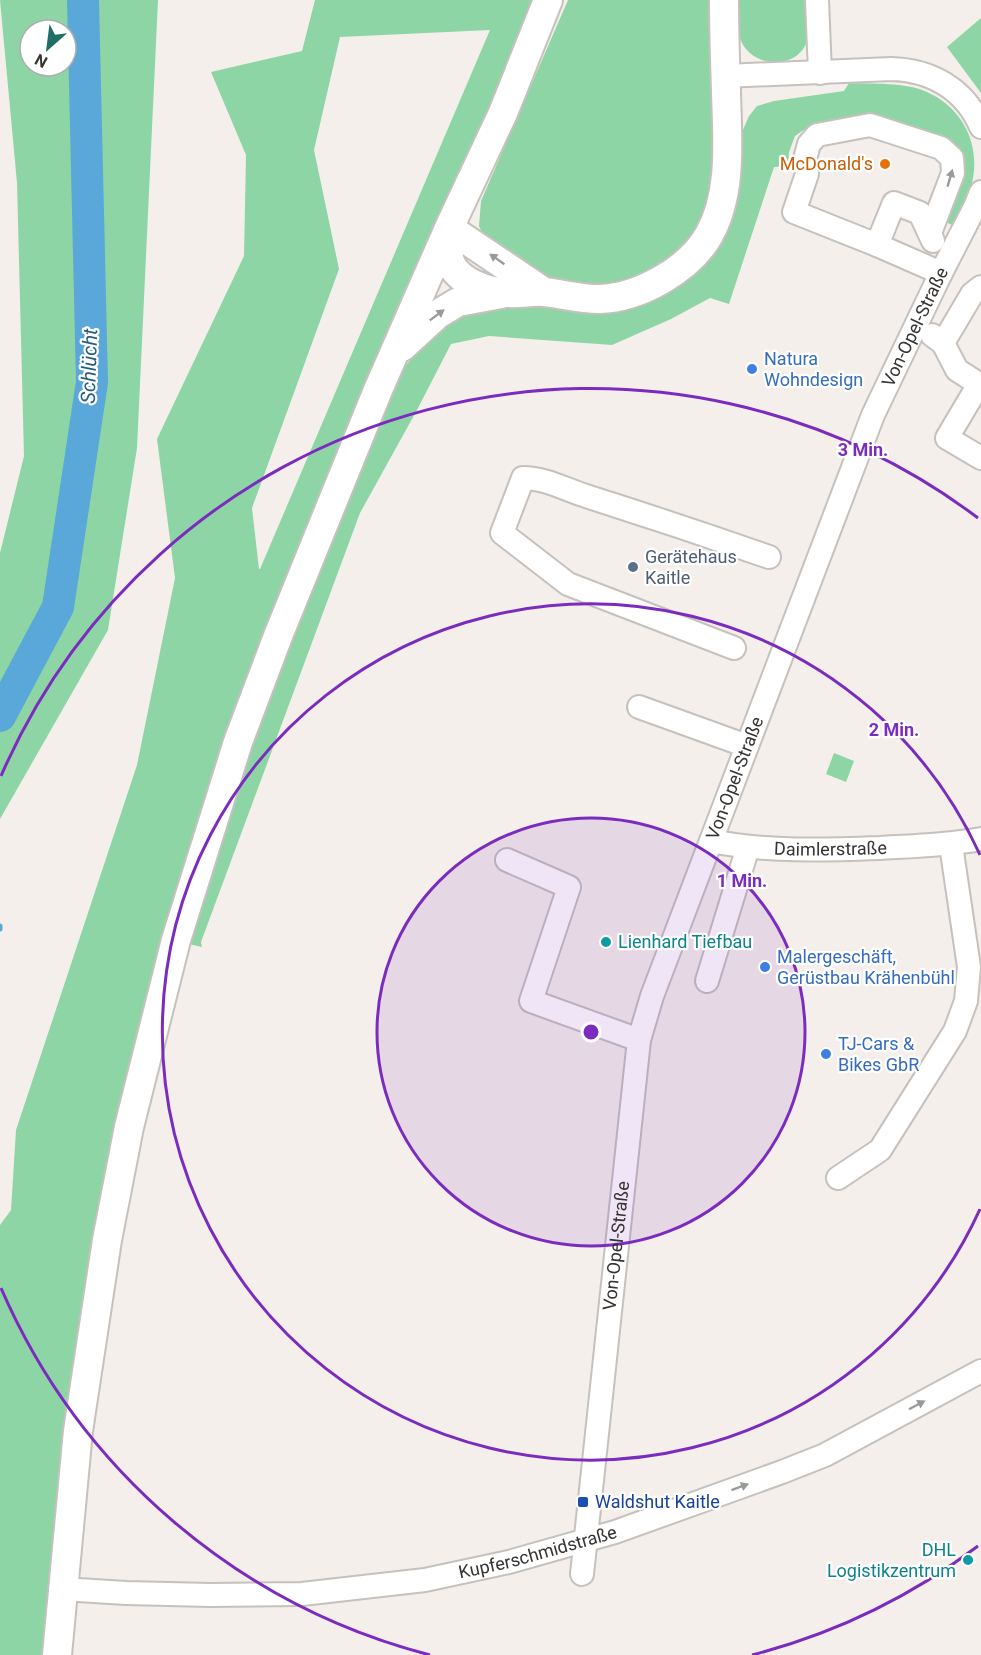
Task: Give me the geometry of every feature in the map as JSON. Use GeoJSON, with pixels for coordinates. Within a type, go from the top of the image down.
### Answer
{"type":"FeatureCollection","features":[{"type":"Feature","properties":{"kind":"main road"},"geometry":{"type":"LineString","coordinates":[[57,1655],[78,1431],[107,1240],[129,1127],[176,940],[238,742],[287,615],[394,354],[449,228],[503,113],[548,0]]}},
{"type":"Feature","properties":{"kind":"main road"},"geometry":{"type":"LineString","coordinates":[[394,354],[438,314],[458,302],[507,293],[544,292],[576,298],[601,299],[625,295],[658,283],[685,263],[709,235],[721,203],[726,176],[724,0]]}},
{"type":"Feature","properties":{"kind":"main road"},"geometry":{"type":"LineString","coordinates":[[449,228],[544,292]]}},
{"type":"Feature","properties":{"kind":"main road"},"geometry":{"type":"LineString","coordinates":[[449,228],[450,261],[463,278],[485,288],[507,293]]}},
{"type":"Feature","properties":{"kind":"street"},"geometry":{"type":"LineString","coordinates":[[818,0],[820,73]]}},
{"type":"Feature","properties":{"kind":"street"},"geometry":{"type":"LineString","coordinates":[[725,76],[904,69],[929,75],[941,81],[962,97],[981,127]]}},
{"type":"Feature","properties":{"kind":"street"},"geometry":{"type":"LineString","coordinates":[[930,233],[952,172],[952,158],[941,148],[870,124],[817,135],[809,144],[805,159],[807,174],[794,212],[943,270]]}},
{"type":"Feature","properties":{"kind":"street","name":"Von-Opel-Straße"},"geometry":{"type":"LineString","coordinates":[[582,1574],[639,1040],[652,996],[873,415],[943,270],[974,225],[981,192]]}},
{"type":"Feature","properties":{"kind":"street"},"geometry":{"type":"LineString","coordinates":[[877,245],[894,203],[920,213],[943,270]]}},
{"type":"Feature","properties":{"kind":"street"},"geometry":{"type":"LineString","coordinates":[[943,343],[972,294],[981,286]]}},
{"type":"Feature","properties":{"kind":"street"},"geometry":{"type":"LineString","coordinates":[[917,324],[943,343],[957,370],[979,384],[947,438],[981,458]]}},
{"type":"Feature","properties":{"kind":"street"},"geometry":{"type":"LineString","coordinates":[[734,648],[568,584],[502,533],[514,500],[523,478],[538,478],[579,494],[769,557]]}},
{"type":"Feature","properties":{"kind":"street"},"geometry":{"type":"LineString","coordinates":[[639,707],[747,746]]}},
{"type":"Feature","properties":{"kind":"street","name":"Daimlerstraße"},"geometry":{"type":"LineString","coordinates":[[711,841],[748,847],[843,849],[951,845],[981,840]]}},
{"type":"Feature","properties":{"kind":"street"},"geometry":{"type":"LineString","coordinates":[[838,1178],[880,1150],[955,1031],[966,1001],[969,967],[951,845]]}},
{"type":"Feature","properties":{"kind":"street"},"geometry":{"type":"LineString","coordinates":[[707,981],[748,847]]}},
{"type":"Feature","properties":{"kind":"street"},"geometry":{"type":"LineString","coordinates":[[507,860],[569,887],[531,1000],[639,1040]]}},
{"type":"Feature","properties":{"kind":"street","name":"Kupferschmidstraße"},"geometry":{"type":"LineString","coordinates":[[62,1589],[147,1594],[302,1594],[425,1580],[509,1562],[615,1532],[825,1455],[981,1371]]}},
{"type":"Feature","properties":{"kind":"green space"},"geometry":{"type":"Polygon","coordinates":[[[0,0],[158,0],[137,448],[108,630],[0,819],[0,553],[24,456],[17,183],[0,0]]]}},
{"type":"Feature","properties":{"kind":"green space"},"geometry":{"type":"Polygon","coordinates":[[[315,0],[533,0],[165,940],[47,1655],[0,1655],[0,1225],[11,1210],[16,1130],[137,765],[175,578],[157,439],[244,256],[246,155],[211,72],[302,51],[315,0]],[[490,30],[340,37],[314,150],[339,269],[252,508],[260,569],[490,30]]]}},
{"type":"Feature","properties":{"kind":"green space"},"geometry":{"type":"Polygon","coordinates":[[[568,0],[710,0],[714,139],[710,197],[697,229],[682,251],[637,280],[588,287],[559,282],[531,271],[487,244],[479,226],[481,201],[568,0]]]}},
{"type":"Feature","properties":{"kind":"green space"},"geometry":{"type":"Polygon","coordinates":[[[736,0],[808,0],[809,28],[805,47],[799,54],[782,62],[762,60],[753,56],[742,44],[740,38],[736,0]]]}},
{"type":"Feature","properties":{"kind":"green space"},"geometry":{"type":"Polygon","coordinates":[[[981,18],[981,93],[947,47],[981,18]]]}},
{"type":"Feature","properties":{"kind":"green space"},"geometry":{"type":"Polygon","coordinates":[[[849,83],[889,84],[919,89],[940,99],[959,118],[971,142],[974,169],[970,189],[954,226],[944,221],[953,153],[857,117],[805,129],[795,136],[789,152],[788,166],[774,167],[729,304],[710,298],[671,319],[612,345],[489,336],[451,344],[360,513],[201,942],[202,947],[184,943],[247,744],[363,455],[406,365],[439,328],[460,313],[490,305],[529,305],[579,310],[621,307],[733,204],[742,132],[749,116],[757,106],[774,101],[844,91],[849,83]]]}},
{"type":"Feature","properties":{"kind":"green space"},"geometry":{"type":"Polygon","coordinates":[[[834,753],[854,761],[846,782],[826,774],[834,753]]]}},
{"type":"Feature","properties":{"kind":"waterway","name":"Schlücht"},"geometry":{"type":"LineString","coordinates":[[0,716],[58,607],[92,382],[83,0]]}},
{"type":"Feature","properties":{"kind":"place","name":"McDonald's"},"geometry":{"type":"Point","coordinates":[885,164]}},
{"type":"Feature","properties":{"kind":"place","name":"Natura Wohndesign"},"geometry":{"type":"Point","coordinates":[752,369]}},
{"type":"Feature","properties":{"kind":"place","name":"Gerätehaus Kaitle"},"geometry":{"type":"Point","coordinates":[633,567]}},
{"type":"Feature","properties":{"kind":"place","name":"Lienhard Tiefbau"},"geometry":{"type":"Point","coordinates":[606,942]}},
{"type":"Feature","properties":{"kind":"place","name":"Malergeschäft, Gerüstbau Krähenbühl"},"geometry":{"type":"Point","coordinates":[765,967]}},
{"type":"Feature","properties":{"kind":"place","name":"TJ-Cars & Bikes GbR"},"geometry":{"type":"Point","coordinates":[826,1054]}},
{"type":"Feature","properties":{"kind":"place","name":"Waldshut Kaitle"},"geometry":{"type":"Point","coordinates":[583,1502]}},
{"type":"Feature","properties":{"kind":"place","name":"DHL Logistikzentrum"},"geometry":{"type":"Point","coordinates":[968,1560]}}]}
